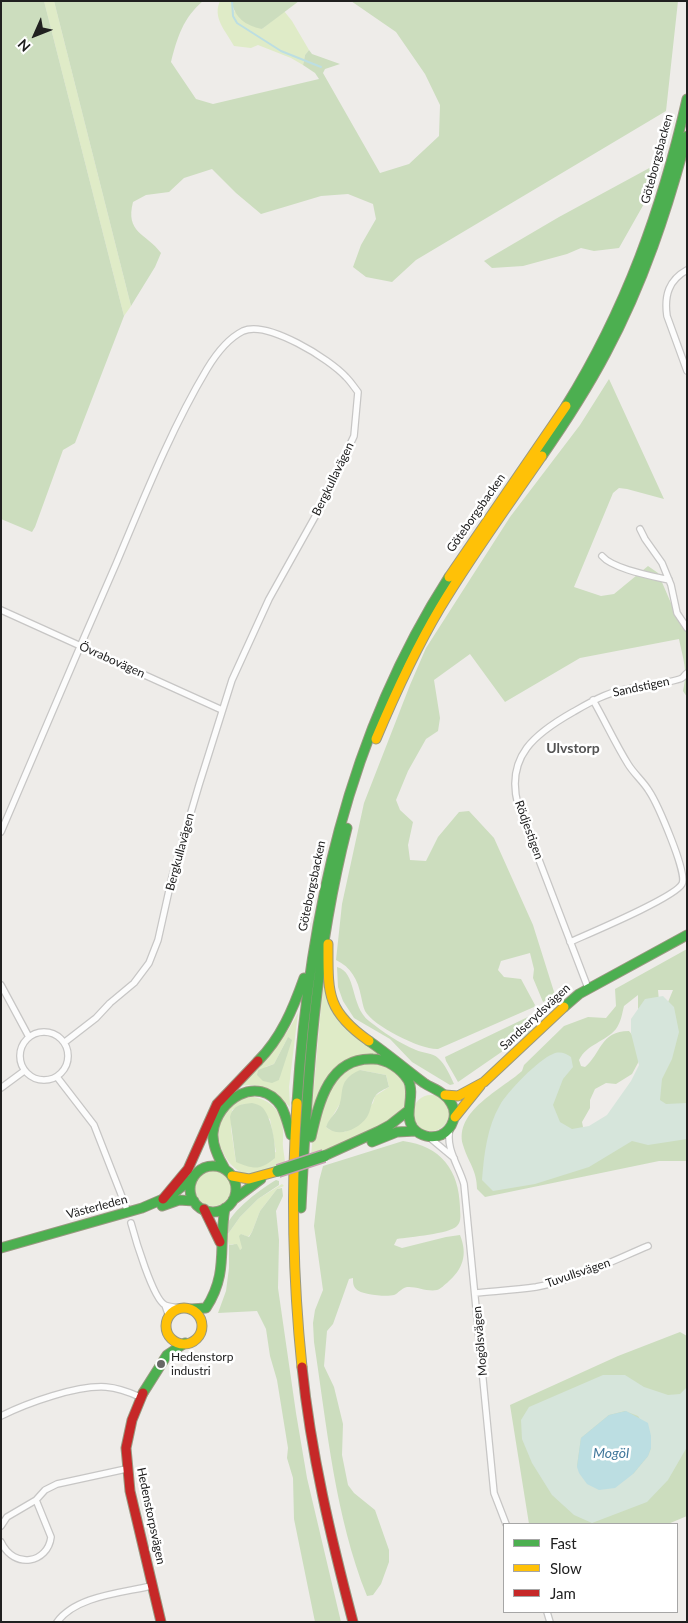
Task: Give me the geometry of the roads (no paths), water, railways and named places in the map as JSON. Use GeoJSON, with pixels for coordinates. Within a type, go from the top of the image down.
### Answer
{"type":"FeatureCollection","features":[{"type":"Feature","properties":{"kind":"main road","name":"Göteborgsbacken"},"geometry":{"type":"LineString","coordinates":[[313,954],[321,904],[339,828],[359,764],[385,697],[407,649],[445,583],[561,414],[602,343],[631,281],[656,212],[673,156],[687,98]]}},
{"type":"Feature","properties":{"kind":"main road","name":"Göteborgsbacken"},"geometry":{"type":"LineString","coordinates":[[330,903],[345,834],[355,799],[377,737],[401,681],[450,590],[573,411],[608,349],[652,251],[687,136]]}},
{"type":"Feature","properties":{"kind":"main road"},"geometry":{"type":"LineString","coordinates":[[274,1173],[247,1188],[229,1204],[211,1211],[204,1209],[194,1201],[190,1187],[193,1178],[203,1168],[214,1166],[244,1179],[274,1173],[364,1145],[397,1132],[416,1131],[428,1137],[441,1135],[453,1122],[453,1105],[442,1094],[365,1040],[345,1022],[332,1001],[327,979],[330,903]]}},
{"type":"Feature","properties":{"kind":"main road"},"geometry":{"type":"LineString","coordinates":[[330,903],[322,943],[311,1047],[300,1251],[308,1372],[323,1473],[358,1622]]}},
{"type":"Feature","properties":{"kind":"main road","name":"Sandserydsvägen"},"geometry":{"type":"LineString","coordinates":[[453,1122],[484,1082],[588,988],[687,935]]}},
{"type":"Feature","properties":{"kind":"main road"},"geometry":{"type":"LineString","coordinates":[[163,1199],[188,1169],[216,1104],[268,1051],[278,1037],[294,1006],[313,954]]}},
{"type":"Feature","properties":{"kind":"main road"},"geometry":{"type":"LineString","coordinates":[[313,954],[303,1022],[294,1146],[296,1289],[303,1373],[318,1475],[334,1550],[353,1622]]}},
{"type":"Feature","properties":{"kind":"main road"},"geometry":{"type":"LineString","coordinates":[[304,1174],[316,1115],[326,1088],[334,1075],[346,1064],[360,1059],[374,1058],[382,1060],[402,1072],[412,1092],[409,1117],[416,1131]]}},
{"type":"Feature","properties":{"kind":"main road","name":"Sandserydsvägen"},"geometry":{"type":"LineString","coordinates":[[442,1094],[458,1096],[484,1082]]}},
{"type":"Feature","properties":{"kind":"main road"},"geometry":{"type":"LineString","coordinates":[[169,1335],[176,1341],[185,1343],[196,1339],[201,1331],[206,1308],[214,1297],[218,1286],[222,1266],[222,1223],[236,1190],[215,1149],[213,1132],[215,1123],[227,1102],[241,1092],[257,1091],[271,1097],[278,1102],[287,1118],[294,1146]]}},
{"type":"Feature","properties":{"kind":"main road"},"geometry":{"type":"LineString","coordinates":[[324,1156],[384,1128],[410,1107],[419,1095],[425,1092],[442,1094]]}},
{"type":"Feature","properties":{"kind":"main road"},"geometry":{"type":"LineString","coordinates":[[203,1168],[204,1134]]}},
{"type":"Feature","properties":{"kind":"main road","name":"Västerleden"},"geometry":{"type":"LineString","coordinates":[[1,1248],[142,1208],[163,1199],[193,1178]]}},
{"type":"Feature","properties":{"kind":"main road","name":"Västerleden"},"geometry":{"type":"LineString","coordinates":[[1,1252],[142,1213],[179,1200],[194,1201]]}},
{"type":"Feature","properties":{"kind":"main road"},"geometry":{"type":"LineString","coordinates":[[204,1209],[222,1247]]}},
{"type":"Feature","properties":{"kind":"main road"},"geometry":{"type":"LineString","coordinates":[[167,1355],[169,1335],[167,1326],[169,1317],[174,1312],[186,1309],[206,1308]]}},
{"type":"Feature","properties":{"kind":"main road"},"geometry":{"type":"LineString","coordinates":[[186,1309],[199,1316],[202,1325]]}},
{"type":"Feature","properties":{"kind":"main road","name":"Hedenstorpsvägen"},"geometry":{"type":"LineString","coordinates":[[161,1622],[130,1492],[126,1469],[126,1448],[132,1420],[140,1397],[167,1355],[185,1343]]}},
{"type":"Feature","properties":{"kind":"street"},"geometry":{"type":"LineString","coordinates":[[687,270],[672,281],[667,291],[666,308],[667,316],[687,371]]}},
{"type":"Feature","properties":{"kind":"street","name":"Bergkullavägen"},"geometry":{"type":"LineString","coordinates":[[1,832],[170,438],[208,368],[226,343],[244,330],[264,330],[290,339],[325,360],[346,376],[358,392],[354,436],[321,506],[269,599],[232,680],[172,877],[158,940],[149,963],[134,983],[110,1003],[96,1018],[65,1042]]}},
{"type":"Feature","properties":{"kind":"street"},"geometry":{"type":"LineString","coordinates":[[640,529],[662,563],[669,580],[674,606],[687,628]]}},
{"type":"Feature","properties":{"kind":"street"},"geometry":{"type":"LineString","coordinates":[[602,556],[606,560],[624,568],[669,580]]}},
{"type":"Feature","properties":{"kind":"street","name":"Övrabovägen"},"geometry":{"type":"LineString","coordinates":[[1,610],[222,710]]}},
{"type":"Feature","properties":{"kind":"street","name":"Sandstigen"},"geometry":{"type":"LineString","coordinates":[[593,700],[620,690],[678,680],[687,673]]}},
{"type":"Feature","properties":{"kind":"street"},"geometry":{"type":"LineString","coordinates":[[570,942],[622,919],[673,892],[682,884],[684,875],[679,857],[649,791],[628,764],[593,700]]}},
{"type":"Feature","properties":{"kind":"street","name":"Rödjestigen"},"geometry":{"type":"LineString","coordinates":[[588,988],[518,805],[515,784],[520,761],[532,740],[557,721],[593,700]]}},
{"type":"Feature","properties":{"kind":"street"},"geometry":{"type":"LineString","coordinates":[[1,985],[29,1037]]}},
{"type":"Feature","properties":{"kind":"street"},"geometry":{"type":"LineString","coordinates":[[36,1033],[52,1033],[65,1042],[68,1051],[68,1061],[64,1070],[57,1077],[49,1080],[40,1080],[31,1077],[24,1071],[20,1059],[22,1047],[29,1037],[36,1033]]}},
{"type":"Feature","properties":{"kind":"street"},"geometry":{"type":"LineString","coordinates":[[1,1088],[24,1071]]}},
{"type":"Feature","properties":{"kind":"street"},"geometry":{"type":"LineString","coordinates":[[57,1077],[94,1125],[126,1207]]}},
{"type":"Feature","properties":{"kind":"street","name":"Mogölsvägen"},"geometry":{"type":"LineString","coordinates":[[453,1122],[448,1135],[464,1184],[494,1493],[506,1523]]}},
{"type":"Feature","properties":{"kind":"street"},"geometry":{"type":"LineString","coordinates":[[428,1137],[454,1158]]}},
{"type":"Feature","properties":{"kind":"street"},"geometry":{"type":"LineString","coordinates":[[131,1223],[139,1251],[153,1286],[165,1305],[169,1317]]}},
{"type":"Feature","properties":{"kind":"street","name":"Tuvullsvägen"},"geometry":{"type":"LineString","coordinates":[[475,1293],[537,1287],[556,1282],[648,1246]]}},
{"type":"Feature","properties":{"kind":"street"},"geometry":{"type":"LineString","coordinates":[[165,1305],[186,1309]]}},
{"type":"Feature","properties":{"kind":"street"},"geometry":{"type":"LineString","coordinates":[[1,1416],[29,1404],[74,1391],[104,1387],[117,1388],[140,1397]]}},
{"type":"Feature","properties":{"kind":"street"},"geometry":{"type":"LineString","coordinates":[[1,1526],[7,1518],[36,1500],[45,1490],[56,1484],[126,1469]]}},
{"type":"Feature","properties":{"kind":"street"},"geometry":{"type":"LineString","coordinates":[[1,1542],[9,1555],[21,1561],[27,1561],[39,1555],[47,1548],[51,1537],[36,1500]]}},
{"type":"Feature","properties":{"kind":"street"},"geometry":{"type":"LineString","coordinates":[[57,1622],[72,1607],[86,1601],[151,1586]]}},
{"type":"Feature","properties":{"kind":"water","name":"Mogöl"},"geometry":{"type":"Polygon","coordinates":[[[626,1411],[648,1423],[651,1448],[648,1456],[633,1474],[615,1488],[599,1490],[587,1484],[579,1473],[577,1467],[581,1438],[609,1415],[626,1411]]]}},
{"type":"Feature","properties":{"kind":"waterway"},"geometry":{"type":"LineString","coordinates":[[232,1],[233,16],[237,23],[281,51],[321,67]]}},
{"type":"Feature","properties":{"kind":"place","name":"Hedenstorp industri"},"geometry":{"type":"Point","coordinates":[161,1364]}},
{"type":"Feature","properties":{"kind":"district","name":"Ulvstorp"},"geometry":{"type":"Point","coordinates":[573,748]}}]}
